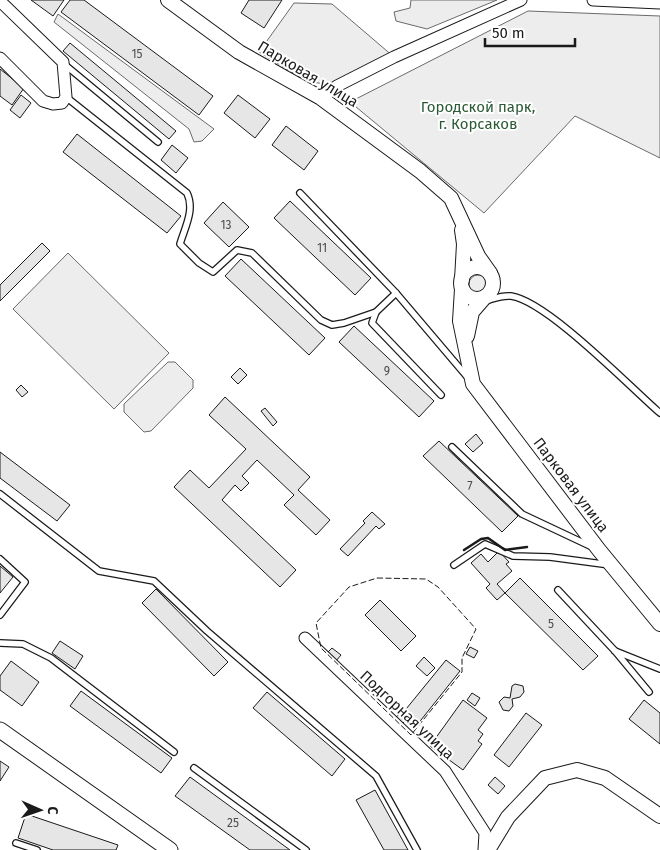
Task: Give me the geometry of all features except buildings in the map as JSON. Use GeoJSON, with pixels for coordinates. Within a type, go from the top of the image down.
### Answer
{"type":"FeatureCollection","features":[{"type":"Feature","properties":{"kind":"main road"},"geometry":{"type":"LineString","coordinates":[[0,730],[163,848]]}},
{"type":"Feature","properties":{"kind":"street"},"geometry":{"type":"LineString","coordinates":[[0,0],[63,62],[66,96],[62,103],[53,104],[43,101],[0,58]]}},
{"type":"Feature","properties":{"kind":"street","name":"Парковая улица"},"geometry":{"type":"LineString","coordinates":[[168,0],[239,52],[321,98],[420,171],[451,198],[478,256],[490,273]]}},
{"type":"Feature","properties":{"kind":"street"},"geometry":{"type":"LineString","coordinates":[[321,98],[337,86],[394,57],[521,0]]}},
{"type":"Feature","properties":{"kind":"street"},"geometry":{"type":"LineString","coordinates":[[593,0],[660,3]]}},
{"type":"Feature","properties":{"kind":"street","name":"Парковая улица"},"geometry":{"type":"LineString","coordinates":[[451,198],[464,239],[460,321],[473,384],[599,550],[660,624]]}},
{"type":"Feature","properties":{"kind":"street"},"geometry":{"type":"LineString","coordinates":[[470,269],[484,269],[490,273],[493,281],[492,288],[484,299],[469,296],[462,285],[470,269]]}},
{"type":"Feature","properties":{"kind":"street","name":"Парковая улица"},"geometry":{"type":"LineString","coordinates":[[467,360],[468,326],[472,312],[484,299]]}},
{"type":"Feature","properties":{"kind":"street","name":"Подгорная улица"},"geometry":{"type":"LineString","coordinates":[[305,638],[445,771],[485,833],[484,850]]}},
{"type":"Feature","properties":{"kind":"street"},"geometry":{"type":"LineString","coordinates":[[488,850],[508,817],[545,778],[577,770],[605,778],[660,816]]}},
{"type":"Feature","properties":{"kind":"lane"},"geometry":{"type":"LineString","coordinates":[[63,62],[158,142]]}},
{"type":"Feature","properties":{"kind":"lane"},"geometry":{"type":"LineString","coordinates":[[66,96],[187,193],[190,201],[190,214],[180,244],[199,263],[213,272],[237,250],[252,253],[321,320],[332,325],[376,312]]}},
{"type":"Feature","properties":{"kind":"lane"},"geometry":{"type":"LineString","coordinates":[[300,193],[396,293],[473,384]]}},
{"type":"Feature","properties":{"kind":"lane"},"geometry":{"type":"LineString","coordinates":[[396,293],[376,312],[372,323],[441,395]]}},
{"type":"Feature","properties":{"kind":"lane"},"geometry":{"type":"LineString","coordinates":[[484,299],[512,296],[560,322],[660,413]]}},
{"type":"Feature","properties":{"kind":"lane"},"geometry":{"type":"LineString","coordinates":[[452,447],[522,514],[599,550]]}},
{"type":"Feature","properties":{"kind":"lane"},"geometry":{"type":"LineString","coordinates":[[0,494],[99,571],[154,581],[207,631],[376,776],[417,850]]}},
{"type":"Feature","properties":{"kind":"lane"},"geometry":{"type":"LineString","coordinates":[[454,565],[485,544],[513,556],[550,557],[614,566]]}},
{"type":"Feature","properties":{"kind":"lane"},"geometry":{"type":"LineString","coordinates":[[0,559],[25,582],[0,615]]}},
{"type":"Feature","properties":{"kind":"lane"},"geometry":{"type":"LineString","coordinates":[[558,590],[615,651],[649,692]]}},
{"type":"Feature","properties":{"kind":"lane"},"geometry":{"type":"LineString","coordinates":[[0,643],[23,644],[51,658],[174,752]]}},
{"type":"Feature","properties":{"kind":"lane"},"geometry":{"type":"LineString","coordinates":[[615,651],[660,669]]}},
{"type":"Feature","properties":{"kind":"lane"},"geometry":{"type":"LineString","coordinates":[[194,768],[306,850]]}},
{"type":"Feature","properties":{"kind":"lane"},"geometry":{"type":"LineString","coordinates":[[16,843],[38,850]]}},
{"type":"Feature","properties":{"kind":"shaded area"},"geometry":{"type":"Polygon","coordinates":[[[411,0],[497,0],[427,29],[396,21],[394,12],[410,8],[411,0]]]}},
{"type":"Feature","properties":{"kind":"shaded area"},"geometry":{"type":"Polygon","coordinates":[[[294,3],[332,4],[394,57],[337,86],[306,81],[259,52],[294,3]]]}},
{"type":"Feature","properties":{"kind":"shaded area","name":"Городской парк, г. Корсаков"},"geometry":{"type":"Polygon","coordinates":[[[528,11],[660,16],[660,158],[575,116],[484,213],[350,102],[528,11]]]}},
{"type":"Feature","properties":{"kind":"shaded area"},"geometry":{"type":"Polygon","coordinates":[[[58,14],[214,129],[202,141],[194,142],[189,129],[54,22],[58,14]]]}},
{"type":"Feature","properties":{"kind":"shaded area"},"geometry":{"type":"Polygon","coordinates":[[[68,253],[169,353],[114,409],[13,309],[68,253]]]}},
{"type":"Feature","properties":{"kind":"shaded area"},"geometry":{"type":"Polygon","coordinates":[[[474,275],[482,275],[487,280],[485,291],[474,293],[469,288],[469,280],[474,275]]]}},
{"type":"Feature","properties":{"kind":"shaded area"},"geometry":{"type":"Polygon","coordinates":[[[168,362],[175,362],[193,380],[193,388],[151,431],[144,432],[124,412],[124,404],[168,362]]]}},
{"type":"Feature","properties":{"kind":"fence"},"geometry":{"type":"LineString","coordinates":[[377,578],[426,579],[438,587],[476,629],[462,658],[462,672],[411,735],[321,648],[316,623],[349,587],[377,578]]}},
{"type":"Feature","properties":{"kind":"wall"},"geometry":{"type":"LineString","coordinates":[[464,550],[481,539],[488,538],[505,550],[527,547]]}}]}
